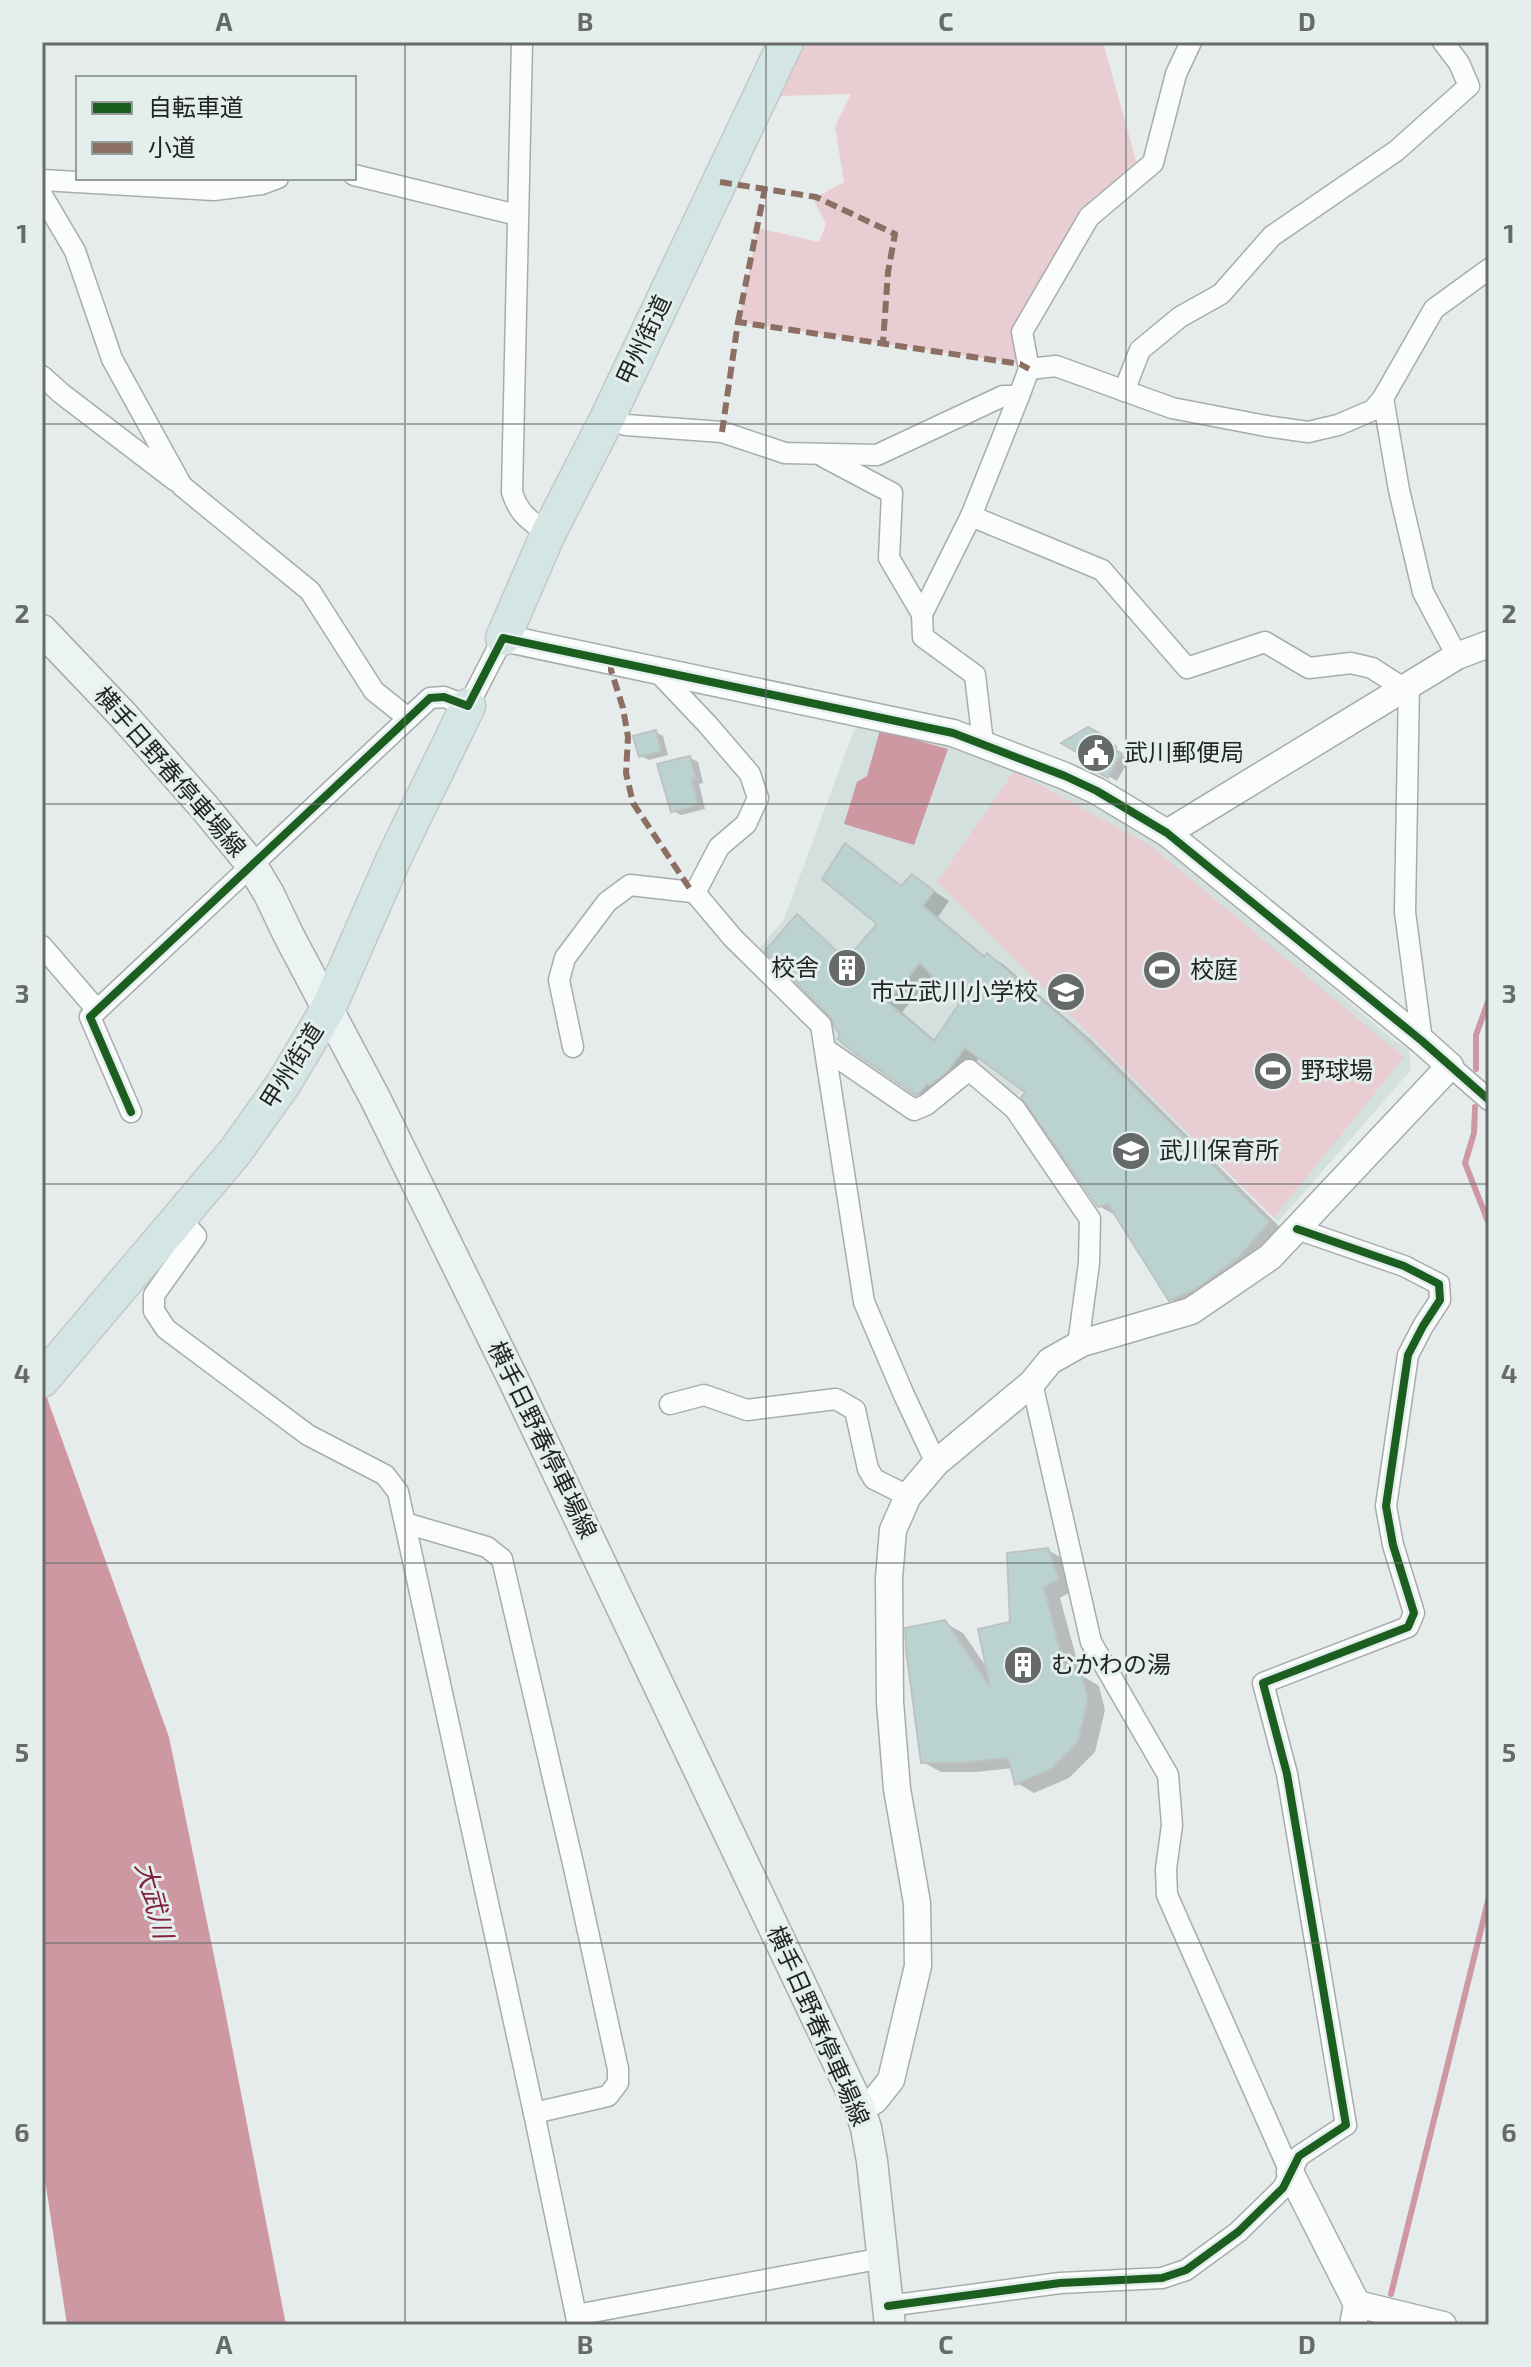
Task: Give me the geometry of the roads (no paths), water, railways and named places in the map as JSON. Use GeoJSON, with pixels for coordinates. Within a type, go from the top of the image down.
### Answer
{"type":"FeatureCollection","features":[{"type":"Feature","properties":{"kind":"highway","name":"甲州街道"},"geometry":{"type":"LineString","coordinates":[[503,638],[548,534],[607,419],[786,42]]}},
{"type":"Feature","properties":{"kind":"highway","name":"甲州街道"},"geometry":{"type":"LineString","coordinates":[[42,1380],[235,1152],[284,1083],[328,1009],[394,858],[468,706]]}},
{"type":"Feature","properties":{"kind":"main road","name":"横手日野春停車場線"},"geometry":{"type":"LineString","coordinates":[[42,630],[122,714],[251,864],[376,1100],[515,1383],[860,2109],[872,2161],[889,2315]]}},
{"type":"Feature","properties":{"kind":"street"},"geometry":{"type":"LineString","coordinates":[[522,42],[512,492],[525,517],[548,534]]}},
{"type":"Feature","properties":{"kind":"street"},"geometry":{"type":"LineString","coordinates":[[922,614],[971,516],[1029,369],[1022,332],[1089,217],[1153,163],[1176,74],[1191,42]]}},
{"type":"Feature","properties":{"kind":"street"},"geometry":{"type":"LineString","coordinates":[[1124,391],[1140,350],[1180,317],[1221,294],[1272,236],[1396,151],[1469,86],[1459,63],[1443,42]]}},
{"type":"Feature","properties":{"kind":"street"},"geometry":{"type":"LineString","coordinates":[[356,175],[517,215]]}},
{"type":"Feature","properties":{"kind":"street"},"geometry":{"type":"LineString","coordinates":[[42,180],[214,190],[273,180]]}},
{"type":"Feature","properties":{"kind":"street"},"geometry":{"type":"LineString","coordinates":[[42,195],[75,251],[112,359],[182,486]]}},
{"type":"Feature","properties":{"kind":"street"},"geometry":{"type":"LineString","coordinates":[[1029,369],[1056,366],[1172,408],[1308,432],[1338,425],[1373,410],[1434,309],[1489,269]]}},
{"type":"Feature","properties":{"kind":"street"},"geometry":{"type":"LineString","coordinates":[[42,376],[310,591],[374,691],[408,718]]}},
{"type":"Feature","properties":{"kind":"street"},"geometry":{"type":"LineString","coordinates":[[607,419],[626,425],[722,432],[785,453],[877,455],[1003,396],[1019,396]]}},
{"type":"Feature","properties":{"kind":"street"},"geometry":{"type":"LineString","coordinates":[[1383,398],[1399,490],[1423,592],[1457,656]]}},
{"type":"Feature","properties":{"kind":"street"},"geometry":{"type":"LineString","coordinates":[[821,455],[892,493],[889,558],[922,614],[923,637],[975,675],[983,743]]}},
{"type":"Feature","properties":{"kind":"street"},"geometry":{"type":"LineString","coordinates":[[971,516],[1102,570],[1187,668],[1265,642],[1309,668],[1351,663],[1372,668],[1406,686]]}},
{"type":"Feature","properties":{"kind":"street"},"geometry":{"type":"LineString","coordinates":[[131,1112],[90,1017],[430,698],[444,697],[468,706],[503,638],[953,733],[1097,791],[1167,833],[1422,1041],[1489,1100]]}},
{"type":"Feature","properties":{"kind":"street"},"geometry":{"type":"LineString","coordinates":[[1167,833],[1457,656],[1489,644]]}},
{"type":"Feature","properties":{"kind":"street"},"geometry":{"type":"LineString","coordinates":[[655,669],[750,774],[758,798],[746,824],[719,847],[695,893],[733,938],[821,1025],[864,1302],[936,1463]]}},
{"type":"Feature","properties":{"kind":"street"},"geometry":{"type":"LineString","coordinates":[[1406,686],[1405,912],[1422,1041]]}},
{"type":"Feature","properties":{"kind":"street"},"geometry":{"type":"LineString","coordinates":[[573,1047],[559,980],[565,958],[607,902],[630,885],[692,892]]}},
{"type":"Feature","properties":{"kind":"street"},"geometry":{"type":"LineString","coordinates":[[42,946],[97,1010]]}},
{"type":"Feature","properties":{"kind":"street"},"geometry":{"type":"LineString","coordinates":[[825,1049],[914,1110],[926,1105],[969,1070],[1015,1109],[1090,1219],[1089,1263],[1078,1345]]}},
{"type":"Feature","properties":{"kind":"street"},"geometry":{"type":"LineString","coordinates":[[860,2109],[875,2100],[891,2080],[918,1966],[917,1903],[897,1789],[890,1702],[889,1578],[893,1530],[908,1496],[936,1463],[1032,1383],[1050,1361],[1078,1345],[1191,1311],[1270,1257],[1450,1066]]}},
{"type":"Feature","properties":{"kind":"street"},"geometry":{"type":"LineString","coordinates":[[179,1218],[196,1236],[154,1295],[154,1311],[166,1329],[308,1435],[385,1475],[398,1492],[577,2320],[883,2258]]}},
{"type":"Feature","properties":{"kind":"street"},"geometry":{"type":"LineString","coordinates":[[889,2315],[1060,2283],[1162,2278],[1186,2270],[1238,2232],[1283,2188],[1299,2156],[1346,2125],[1287,1774],[1263,1683],[1408,1627],[1414,1613],[1393,1545],[1386,1506],[1408,1355],[1440,1300],[1439,1284],[1404,1266],[1297,1229]]}},
{"type":"Feature","properties":{"kind":"street"},"geometry":{"type":"LineString","coordinates":[[1032,1383],[1091,1642],[1168,1775],[1172,1825],[1166,1869],[1167,1895],[1355,2315],[1443,2325]]}},
{"type":"Feature","properties":{"kind":"street"},"geometry":{"type":"LineString","coordinates":[[670,1404],[704,1395],[747,1410],[836,1399],[855,1410],[868,1469],[874,1479],[908,1496]]}},
{"type":"Feature","properties":{"kind":"street"},"geometry":{"type":"LineString","coordinates":[[405,1523],[487,1547],[502,1559],[612,2038],[618,2083],[608,2096],[534,2113]]}},
{"type":"Feature","properties":{"kind":"water"},"geometry":{"type":"Polygon","coordinates":[[[880,730],[948,749],[914,845],[844,824],[857,782],[867,776],[880,730]]]}},
{"type":"Feature","properties":{"kind":"water","name":"大武川"},"geometry":{"type":"Polygon","coordinates":[[[42,1384],[169,1737],[286,2325],[67,2325],[42,2160],[42,1384]]]}},
{"type":"Feature","properties":{"kind":"waterway"},"geometry":{"type":"LineString","coordinates":[[1476,1069],[1476,1035],[1489,999]]}},
{"type":"Feature","properties":{"kind":"waterway"},"geometry":{"type":"LineString","coordinates":[[1475,1107],[1474,1133],[1465,1163],[1489,1224]]}},
{"type":"Feature","properties":{"kind":"waterway"},"geometry":{"type":"LineString","coordinates":[[1391,2294],[1489,1897]]}},
{"type":"Feature","properties":{"kind":"place","name":"武川郵便局"},"geometry":{"type":"Point","coordinates":[1096,753]}},
{"type":"Feature","properties":{"kind":"place","name":"校舎"},"geometry":{"type":"Point","coordinates":[847,968]}},
{"type":"Feature","properties":{"kind":"place","name":"校庭"},"geometry":{"type":"Point","coordinates":[1162,970]}},
{"type":"Feature","properties":{"kind":"place","name":"市立武川小学校"},"geometry":{"type":"Point","coordinates":[1066,992]}},
{"type":"Feature","properties":{"kind":"place","name":"野球場"},"geometry":{"type":"Point","coordinates":[1273,1071]}},
{"type":"Feature","properties":{"kind":"place","name":"武川保育所"},"geometry":{"type":"Point","coordinates":[1131,1151]}},
{"type":"Feature","properties":{"kind":"place","name":"むかわの湯"},"geometry":{"type":"Point","coordinates":[1023,1665]}}]}
